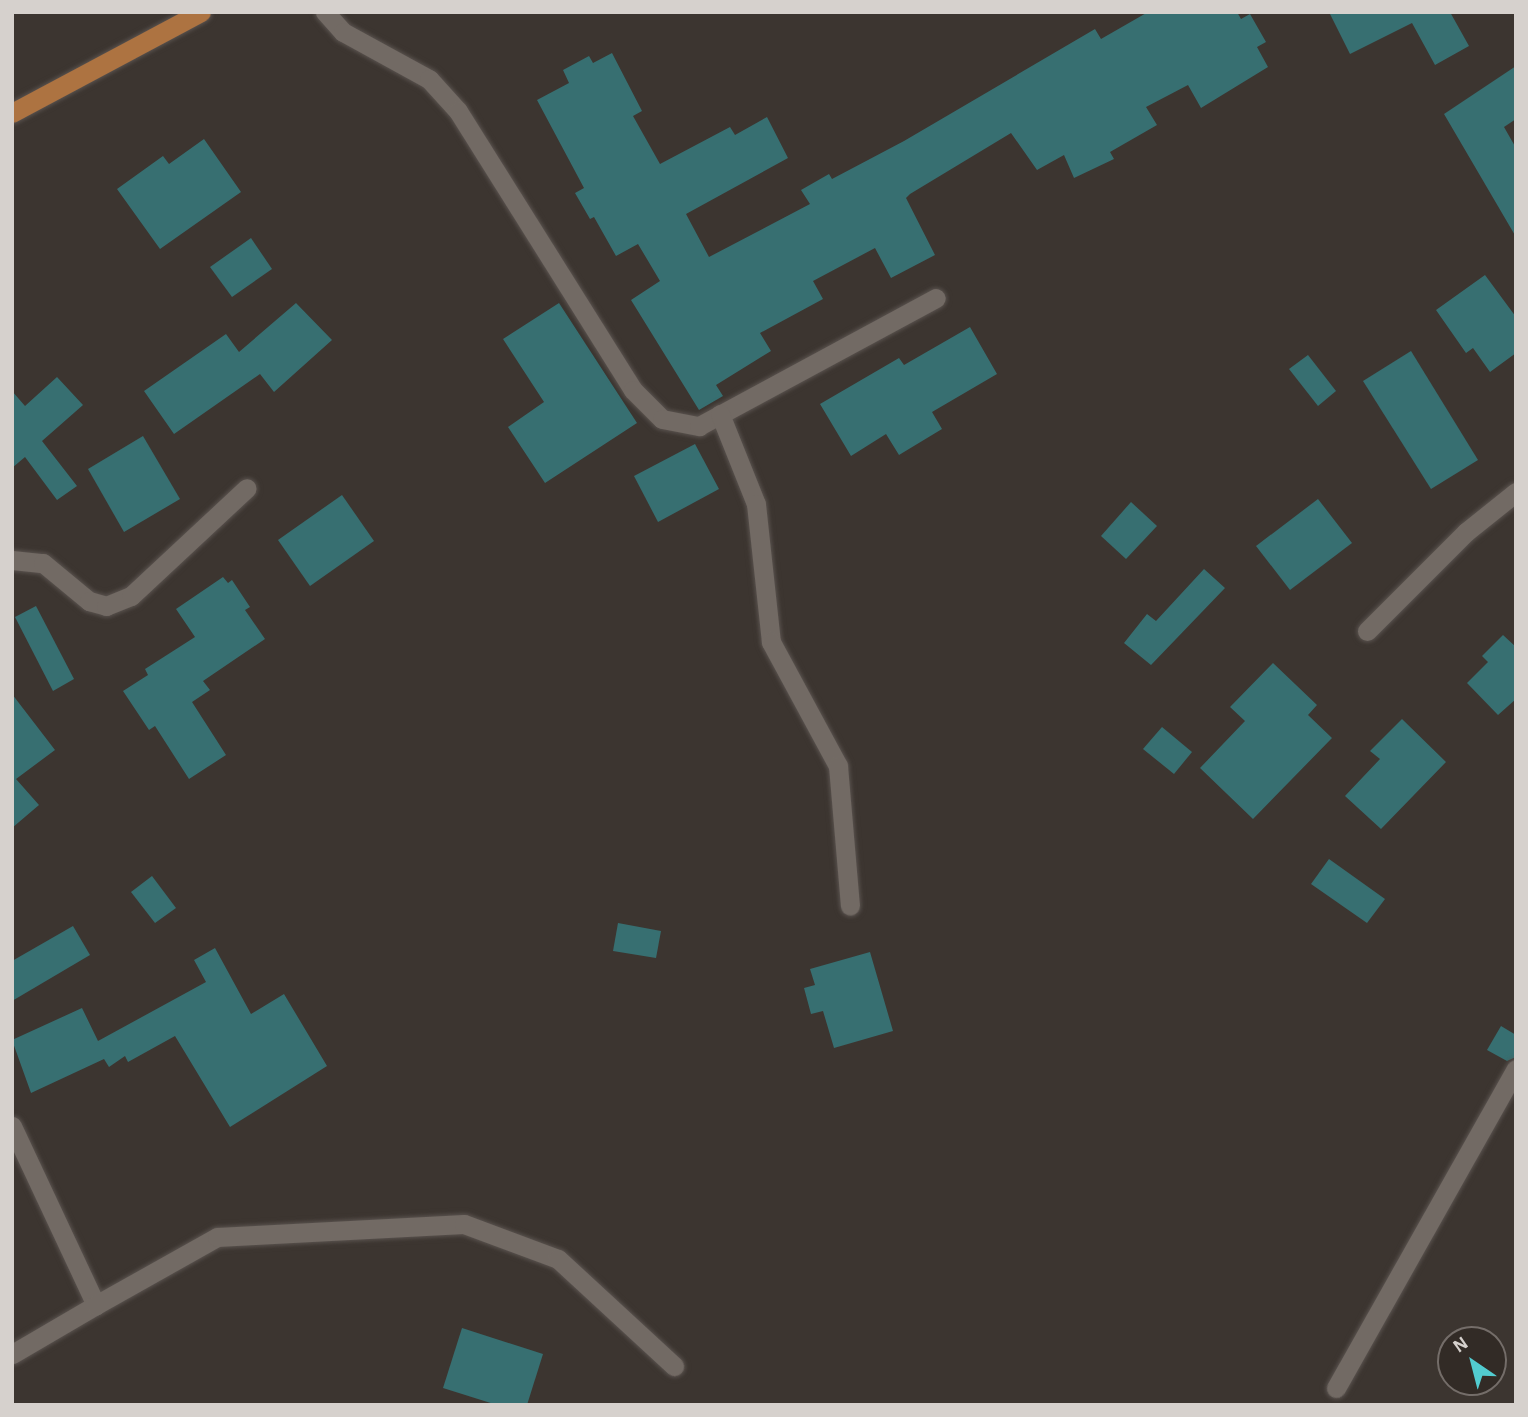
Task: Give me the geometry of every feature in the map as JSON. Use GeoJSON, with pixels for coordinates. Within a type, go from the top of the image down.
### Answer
{"type":"FeatureCollection","features":[{"type":"Feature","properties":{"kind":"main road"},"geometry":{"type":"LineString","coordinates":[[12,113],[201,12]]}},
{"type":"Feature","properties":{"kind":"street"},"geometry":{"type":"LineString","coordinates":[[325,12],[343,32],[429,79],[458,111],[633,390],[662,419],[699,426],[936,298]]}},
{"type":"Feature","properties":{"kind":"street"},"geometry":{"type":"LineString","coordinates":[[720,414],[756,504],[771,642],[838,766],[850,905]]}},
{"type":"Feature","properties":{"kind":"street"},"geometry":{"type":"LineString","coordinates":[[12,560],[43,563],[89,601],[106,606],[131,596],[247,488]]}},
{"type":"Feature","properties":{"kind":"street"},"geometry":{"type":"LineString","coordinates":[[1367,631],[1466,532],[1516,492]]}},
{"type":"Feature","properties":{"kind":"street"},"geometry":{"type":"LineString","coordinates":[[1336,1388],[1516,1069]]}},
{"type":"Feature","properties":{"kind":"street"},"geometry":{"type":"LineString","coordinates":[[12,1125],[96,1306]]}},
{"type":"Feature","properties":{"kind":"street"},"geometry":{"type":"LineString","coordinates":[[12,1354],[217,1237],[464,1224],[558,1259],[674,1366]]}},
{"type":"Feature","properties":{"kind":"building"},"geometry":{"type":"Polygon","coordinates":[[[1148,12],[1237,12],[1241,19],[1250,14],[1266,42],[1257,47],[1268,67],[1201,108],[1188,85],[1146,107],[1157,125],[1110,152],[1114,159],[1074,178],[1064,155],[1037,170],[1011,133],[906,198],[935,255],[891,278],[875,248],[813,281],[823,299],[760,333],[771,351],[716,385],[723,396],[699,410],[631,300],[660,281],[638,244],[616,256],[594,217],[590,219],[575,193],[584,188],[537,100],[569,83],[563,70],[589,56],[593,63],[612,53],[642,111],[633,116],[660,164],[730,127],[735,135],[767,117],[788,158],[686,214],[709,257],[810,204],[801,190],[829,174],[832,179],[904,141],[1095,29],[1101,39],[1148,12]]]}},
{"type":"Feature","properties":{"kind":"building"},"geometry":{"type":"Polygon","coordinates":[[[1329,12],[1450,12],[1469,46],[1435,65],[1412,23],[1350,54],[1329,12]]]}},
{"type":"Feature","properties":{"kind":"building"},"geometry":{"type":"Polygon","coordinates":[[[1516,66],[1516,119],[1504,127],[1516,148],[1516,237],[1444,114],[1516,66]]]}},
{"type":"Feature","properties":{"kind":"building"},"geometry":{"type":"Polygon","coordinates":[[[204,139],[241,192],[160,249],[117,189],[163,156],[169,164],[204,139]]]}},
{"type":"Feature","properties":{"kind":"building"},"geometry":{"type":"Polygon","coordinates":[[[251,238],[272,269],[232,297],[210,267],[251,238]]]}},
{"type":"Feature","properties":{"kind":"building"},"geometry":{"type":"Polygon","coordinates":[[[1485,275],[1516,317],[1516,353],[1490,372],[1473,348],[1466,353],[1436,310],[1485,275]]]}},
{"type":"Feature","properties":{"kind":"building"},"geometry":{"type":"Polygon","coordinates":[[[296,303],[332,340],[274,392],[260,374],[174,434],[144,391],[226,334],[239,352],[296,303]]]}},
{"type":"Feature","properties":{"kind":"building"},"geometry":{"type":"Polygon","coordinates":[[[559,303],[637,423],[545,483],[508,427],[544,402],[503,339],[559,303]]]}},
{"type":"Feature","properties":{"kind":"building"},"geometry":{"type":"Polygon","coordinates":[[[970,327],[997,374],[932,412],[942,429],[899,455],[886,434],[851,456],[820,404],[899,358],[904,365],[970,327]]]}},
{"type":"Feature","properties":{"kind":"building"},"geometry":{"type":"Polygon","coordinates":[[[1411,351],[1478,460],[1431,489],[1363,381],[1411,351]]]}},
{"type":"Feature","properties":{"kind":"building"},"geometry":{"type":"Polygon","coordinates":[[[1308,355],[1336,391],[1318,406],[1289,369],[1308,355]]]}},
{"type":"Feature","properties":{"kind":"building"},"geometry":{"type":"Polygon","coordinates":[[[57,377],[83,405],[42,441],[77,486],[57,500],[25,457],[12,468],[12,391],[25,406],[57,377]]]}},
{"type":"Feature","properties":{"kind":"building"},"geometry":{"type":"Polygon","coordinates":[[[143,436],[180,499],[124,532],[88,469],[143,436]]]}},
{"type":"Feature","properties":{"kind":"building"},"geometry":{"type":"Polygon","coordinates":[[[695,444],[719,489],[658,522],[634,476],[695,444]]]}},
{"type":"Feature","properties":{"kind":"building"},"geometry":{"type":"Polygon","coordinates":[[[342,495],[374,541],[310,586],[278,540],[342,495]]]}},
{"type":"Feature","properties":{"kind":"building"},"geometry":{"type":"Polygon","coordinates":[[[1318,499],[1352,543],[1290,590],[1256,546],[1318,499]]]}},
{"type":"Feature","properties":{"kind":"building"},"geometry":{"type":"Polygon","coordinates":[[[1131,502],[1157,526],[1126,559],[1101,536],[1131,502]]]}},
{"type":"Feature","properties":{"kind":"building"},"geometry":{"type":"Polygon","coordinates":[[[1204,569],[1225,588],[1151,665],[1124,643],[1147,614],[1156,621],[1204,569]]]}},
{"type":"Feature","properties":{"kind":"building"},"geometry":{"type":"Polygon","coordinates":[[[223,577],[228,583],[232,580],[250,607],[245,610],[265,639],[203,681],[210,690],[192,702],[226,755],[189,779],[155,726],[149,730],[123,691],[148,675],[145,669],[195,637],[176,609],[223,577]]]}},
{"type":"Feature","properties":{"kind":"building"},"geometry":{"type":"Polygon","coordinates":[[[36,606],[74,679],[53,691],[15,617],[36,606]]]}},
{"type":"Feature","properties":{"kind":"building"},"geometry":{"type":"Polygon","coordinates":[[[1503,635],[1516,647],[1516,699],[1498,715],[1467,683],[1488,662],[1482,656],[1503,635]]]}},
{"type":"Feature","properties":{"kind":"building"},"geometry":{"type":"Polygon","coordinates":[[[1273,663],[1317,705],[1308,715],[1332,738],[1253,819],[1200,768],[1245,721],[1230,707],[1273,663]]]}},
{"type":"Feature","properties":{"kind":"building"},"geometry":{"type":"Polygon","coordinates":[[[12,694],[55,750],[16,779],[39,805],[12,828],[12,694]]]}},
{"type":"Feature","properties":{"kind":"building"},"geometry":{"type":"Polygon","coordinates":[[[1402,719],[1446,762],[1381,829],[1345,796],[1380,759],[1370,751],[1402,719]]]}},
{"type":"Feature","properties":{"kind":"building"},"geometry":{"type":"Polygon","coordinates":[[[1162,727],[1192,752],[1174,774],[1143,749],[1162,727]]]}},
{"type":"Feature","properties":{"kind":"building"},"geometry":{"type":"Polygon","coordinates":[[[1329,859],[1385,899],[1367,923],[1311,884],[1329,859]]]}},
{"type":"Feature","properties":{"kind":"building"},"geometry":{"type":"Polygon","coordinates":[[[152,876],[176,908],[155,923],[131,892],[152,876]]]}},
{"type":"Feature","properties":{"kind":"building"},"geometry":{"type":"Polygon","coordinates":[[[618,923],[661,931],[656,958],[613,951],[618,923]]]}},
{"type":"Feature","properties":{"kind":"building"},"geometry":{"type":"Polygon","coordinates":[[[73,926],[90,955],[12,1001],[12,961],[73,926]]]}},
{"type":"Feature","properties":{"kind":"building"},"geometry":{"type":"Polygon","coordinates":[[[215,948],[251,1014],[284,994],[327,1066],[230,1127],[175,1036],[128,1062],[125,1056],[109,1067],[104,1059],[31,1093],[12,1040],[82,1008],[98,1041],[206,982],[194,960],[215,948]]]}},
{"type":"Feature","properties":{"kind":"building"},"geometry":{"type":"Polygon","coordinates":[[[870,952],[893,1031],[834,1048],[823,1011],[811,1014],[804,988],[815,985],[810,969],[870,952]]]}},
{"type":"Feature","properties":{"kind":"building"},"geometry":{"type":"Polygon","coordinates":[[[1501,1026],[1516,1035],[1516,1057],[1507,1061],[1487,1050],[1501,1026]]]}},
{"type":"Feature","properties":{"kind":"building"},"geometry":{"type":"Polygon","coordinates":[[[462,1328],[543,1354],[527,1405],[497,1405],[443,1388],[462,1328]]]}}]}
